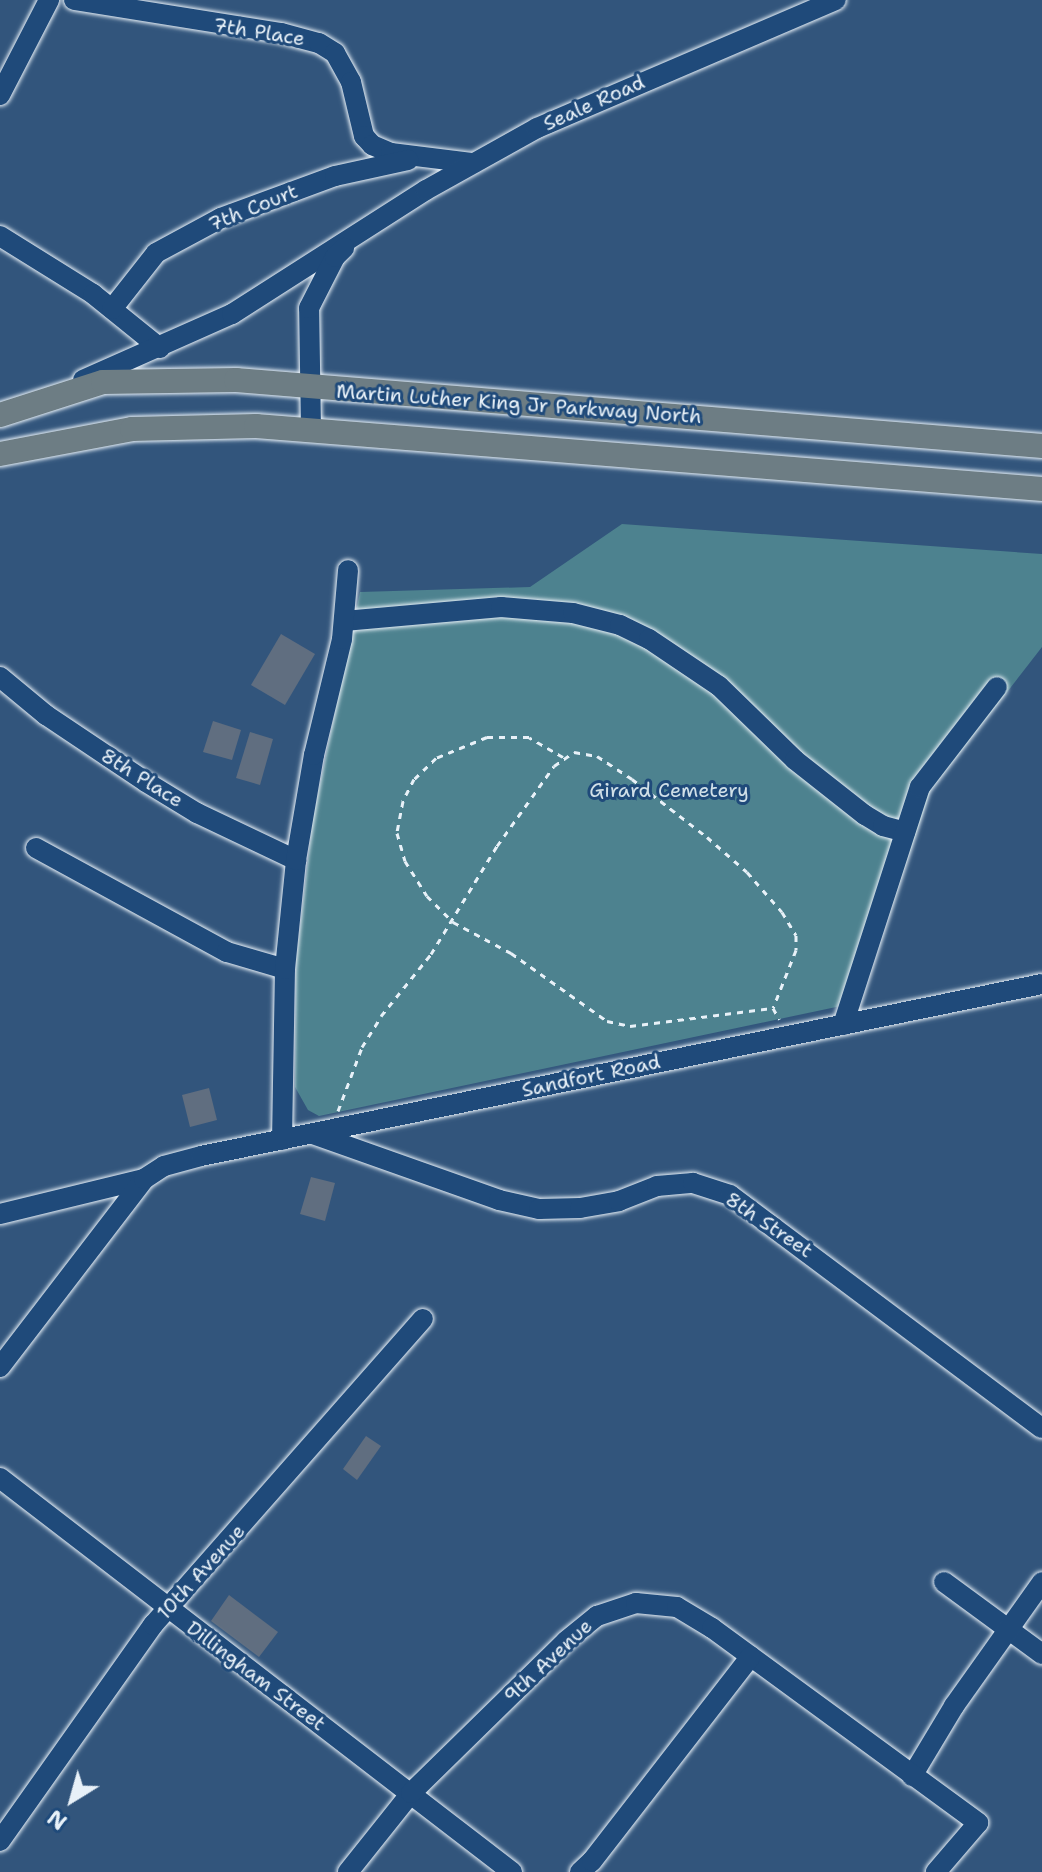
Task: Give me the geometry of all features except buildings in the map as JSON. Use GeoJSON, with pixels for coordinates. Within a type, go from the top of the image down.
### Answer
{"type":"FeatureCollection","features":[{"type":"Feature","properties":{"kind":"main road","name":"Martin Luther King Jr Parkway North"},"geometry":{"type":"LineString","coordinates":[[0,415],[103,382],[236,380],[1042,446]]}},
{"type":"Feature","properties":{"kind":"main road","name":"Martin Luther King Jr Parkway North"},"geometry":{"type":"LineString","coordinates":[[0,454],[132,429],[211,425],[311,429],[1042,489]]}},
{"type":"Feature","properties":{"kind":"street"},"geometry":{"type":"LineString","coordinates":[[0,95],[49,0]]}},
{"type":"Feature","properties":{"kind":"street","name":"7th Place"},"geometry":{"type":"LineString","coordinates":[[74,0],[281,33],[319,43],[335,53],[351,82],[364,136],[372,145],[391,153],[473,163]]}},
{"type":"Feature","properties":{"kind":"street","name":"Seale Road"},"geometry":{"type":"LineString","coordinates":[[36,402],[232,314],[473,163],[609,95],[836,0]]}},
{"type":"Feature","properties":{"kind":"street","name":"7th Court"},"geometry":{"type":"LineString","coordinates":[[112,309],[156,253],[221,218],[335,176],[424,157]]}},
{"type":"Feature","properties":{"kind":"street","name":"Seale Road"},"geometry":{"type":"LineString","coordinates":[[311,429],[313,387],[307,328],[309,308],[335,257],[364,229]]}},
{"type":"Feature","properties":{"kind":"street"},"geometry":{"type":"LineString","coordinates":[[0,236],[112,309],[160,348]]}},
{"type":"Feature","properties":{"kind":"street"},"geometry":{"type":"LineString","coordinates":[[282,1140],[285,969],[296,860],[314,755],[344,621],[348,570]]}},
{"type":"Feature","properties":{"kind":"street"},"geometry":{"type":"LineString","coordinates":[[344,621],[501,607],[573,613],[620,625],[649,639],[719,686],[795,760],[865,815],[883,826],[905,832]]}},
{"type":"Feature","properties":{"kind":"street","name":"8th Place"},"geometry":{"type":"LineString","coordinates":[[0,677],[46,715],[146,782],[197,813],[296,860]]}},
{"type":"Feature","properties":{"kind":"street"},"geometry":{"type":"LineString","coordinates":[[843,1025],[920,787],[997,687]]}},
{"type":"Feature","properties":{"kind":"street"},"geometry":{"type":"LineString","coordinates":[[36,848],[227,952],[285,969]]}},
{"type":"Feature","properties":{"kind":"street","name":"Sandfort Road"},"geometry":{"type":"LineString","coordinates":[[144,1179],[176,1162],[1042,984]]}},
{"type":"Feature","properties":{"kind":"street","name":"8th Street"},"geometry":{"type":"LineString","coordinates":[[323,1132],[499,1200],[539,1209],[580,1208],[619,1201],[657,1186],[693,1183],[730,1195],[1042,1428]]}},
{"type":"Feature","properties":{"kind":"street"},"geometry":{"type":"LineString","coordinates":[[0,1214],[144,1179]]}},
{"type":"Feature","properties":{"kind":"street"},"geometry":{"type":"LineString","coordinates":[[0,1367],[144,1179]]}},
{"type":"Feature","properties":{"kind":"street","name":"10th Avenue"},"geometry":{"type":"LineString","coordinates":[[0,1841],[153,1625],[423,1319]]}},
{"type":"Feature","properties":{"kind":"street","name":"Dillingham Street"},"geometry":{"type":"LineString","coordinates":[[0,1478],[512,1872]]}},
{"type":"Feature","properties":{"kind":"street"},"geometry":{"type":"LineString","coordinates":[[944,1582],[1042,1654]]}},
{"type":"Feature","properties":{"kind":"street"},"geometry":{"type":"LineString","coordinates":[[912,1776],[1006,1630],[1042,1582]]}},
{"type":"Feature","properties":{"kind":"street","name":"9th Avenue"},"geometry":{"type":"LineString","coordinates":[[348,1872],[411,1793],[566,1641],[597,1616],[636,1603],[677,1607],[751,1656],[978,1823],[936,1872]]}},
{"type":"Feature","properties":{"kind":"street"},"geometry":{"type":"LineString","coordinates":[[580,1872],[592,1861],[751,1656]]}},
{"type":"Feature","properties":{"kind":"path"},"geometry":{"type":"LineString","coordinates":[[565,759],[548,745],[529,737],[487,737],[436,758],[414,779],[403,801],[397,833],[412,873],[427,896],[453,922],[511,953],[607,1021],[630,1026],[773,1008]]}},
{"type":"Feature","properties":{"kind":"path"},"geometry":{"type":"LineString","coordinates":[[323,1132],[362,1047],[381,1016],[453,922],[497,846],[554,766],[574,752],[597,756],[632,779],[747,872],[782,912],[796,935],[796,950],[773,1008]]}},
{"type":"Feature","properties":{"kind":"path"},"geometry":{"type":"LineString","coordinates":[[773,1008],[789,1035]]}},
{"type":"Feature","properties":{"kind":"green space","name":"Girard Cemetery"},"geometry":{"type":"Polygon","coordinates":[[[622,524],[1042,554],[1042,647],[931,790],[860,1002],[319,1116],[308,1110],[295,1087],[296,963],[313,818],[360,592],[530,587],[622,524]]]}}]}
